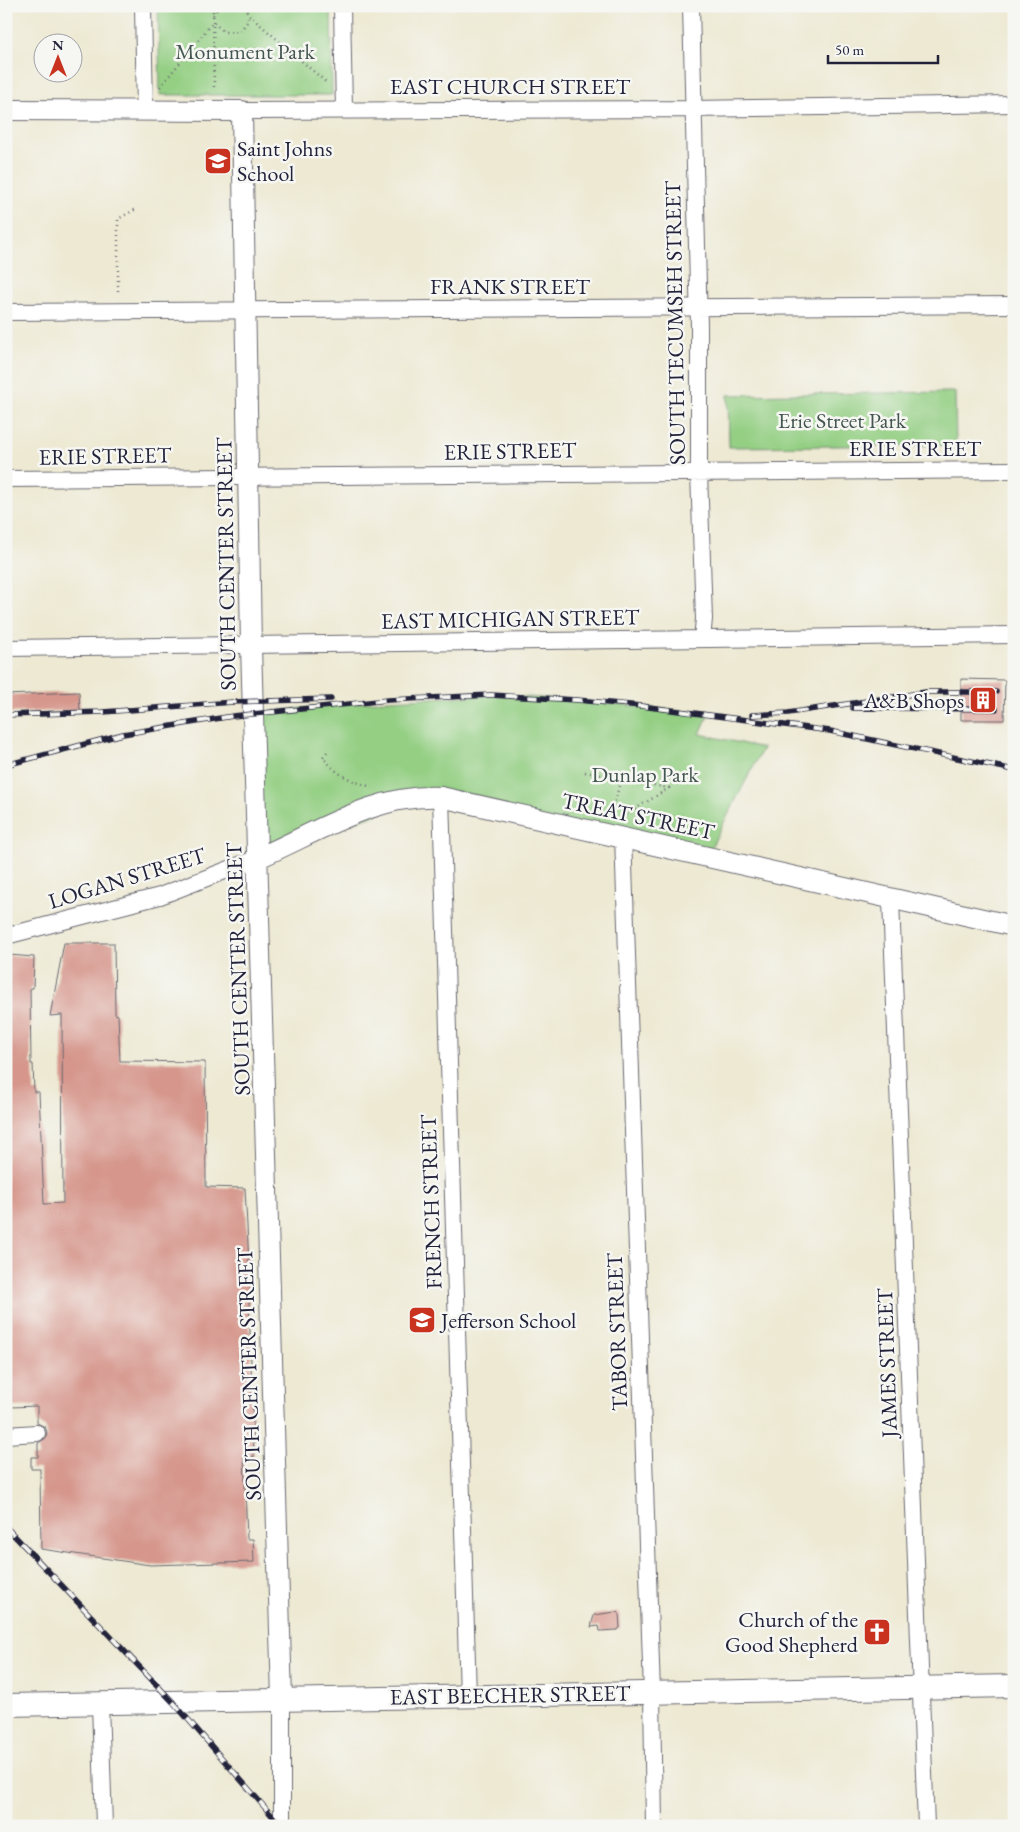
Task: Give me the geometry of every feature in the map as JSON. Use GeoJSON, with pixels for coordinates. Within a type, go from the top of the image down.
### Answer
{"type":"FeatureCollection","features":[{"type":"Feature","properties":{"kind":"main road","name":"EAST BEECHER STREET"},"geometry":{"type":"LineString","coordinates":[[6,1705],[1014,1686]]}},
{"type":"Feature","properties":{"kind":"street"},"geometry":{"type":"LineString","coordinates":[[143,6],[145,111]]}},
{"type":"Feature","properties":{"kind":"street"},"geometry":{"type":"LineString","coordinates":[[342,6],[344,110]]}},
{"type":"Feature","properties":{"kind":"street","name":"SOUTH TECUMSEH STREET"},"geometry":{"type":"LineString","coordinates":[[692,6],[699,472],[704,619],[702,639]]}},
{"type":"Feature","properties":{"kind":"street","name":"EAST CHURCH STREET"},"geometry":{"type":"LineString","coordinates":[[6,110],[693,109],[1014,104]]}},
{"type":"Feature","properties":{"kind":"street","name":"SOUTH CENTER STREET"},"geometry":{"type":"LineString","coordinates":[[242,111],[251,646],[282,1700],[282,1826]]}},
{"type":"Feature","properties":{"kind":"street","name":"FRANK STREET"},"geometry":{"type":"LineString","coordinates":[[6,312],[1014,305]]}},
{"type":"Feature","properties":{"kind":"street","name":"ERIE STREET"},"geometry":{"type":"LineString","coordinates":[[6,479],[1014,470]]}},
{"type":"Feature","properties":{"kind":"street","name":"EAST MICHIGAN STREET"},"geometry":{"type":"LineString","coordinates":[[6,648],[1014,635]]}},
{"type":"Feature","properties":{"kind":"street","name":"TREAT STREET"},"geometry":{"type":"LineString","coordinates":[[258,858],[364,810],[403,799],[424,796],[441,797],[622,827],[891,899],[1014,926]]}},
{"type":"Feature","properties":{"kind":"street","name":"FRENCH STREET"},"geometry":{"type":"LineString","coordinates":[[441,797],[468,1696]]}},
{"type":"Feature","properties":{"kind":"street","name":"TABOR STREET"},"geometry":{"type":"LineString","coordinates":[[622,827],[652,1693],[654,1826]]}},
{"type":"Feature","properties":{"kind":"street","name":"LOGAN STREET"},"geometry":{"type":"LineString","coordinates":[[6,936],[160,896],[258,858]]}},
{"type":"Feature","properties":{"kind":"street","name":"JAMES STREET"},"geometry":{"type":"LineString","coordinates":[[891,899],[926,1826]]}},
{"type":"Feature","properties":{"kind":"street"},"geometry":{"type":"LineString","coordinates":[[6,1434],[37,1433]]}},
{"type":"Feature","properties":{"kind":"street"},"geometry":{"type":"LineString","coordinates":[[100,1703],[104,1826]]}},
{"type":"Feature","properties":{"kind":"path"},"geometry":{"type":"LineString","coordinates":[[213,6],[214,90]]}},
{"type":"Feature","properties":{"kind":"path"},"geometry":{"type":"LineString","coordinates":[[213,15],[220,6]]}},
{"type":"Feature","properties":{"kind":"path"},"geometry":{"type":"LineString","coordinates":[[213,22],[224,32],[240,32],[248,21],[245,6]]}},
{"type":"Feature","properties":{"kind":"path"},"geometry":{"type":"LineString","coordinates":[[248,14],[334,90]]}},
{"type":"Feature","properties":{"kind":"path"},"geometry":{"type":"LineString","coordinates":[[156,92],[213,22]]}},
{"type":"Feature","properties":{"kind":"path"},"geometry":{"type":"LineString","coordinates":[[118,291],[118,220],[138,208]]}},
{"type":"Feature","properties":{"kind":"path"},"geometry":{"type":"LineString","coordinates":[[327,752],[322,758],[332,770],[351,780],[372,787]]}},
{"type":"Feature","properties":{"kind":"path"},"geometry":{"type":"LineString","coordinates":[[585,772],[669,788],[622,827]]}},
{"type":"Feature","properties":{"kind":"path"},"geometry":{"type":"LineString","coordinates":[[611,816],[620,779]]}},
{"type":"Feature","properties":{"kind":"green space","name":"Monument Park"},"geometry":{"type":"Polygon","coordinates":[[[158,6],[331,6],[332,95],[160,95],[158,6]]]}},
{"type":"Feature","properties":{"kind":"green space","name":"Erie Street Park"},"geometry":{"type":"Polygon","coordinates":[[[955,392],[956,445],[729,447],[728,395],[955,392]]]}},
{"type":"Feature","properties":{"kind":"green space","name":"Dunlap Park"},"geometry":{"type":"Polygon","coordinates":[[[491,695],[577,700],[709,714],[700,734],[763,748],[707,855],[424,796],[258,858],[253,713],[388,700],[491,695]]]}},
{"type":"Feature","properties":{"kind":"building","name":"A&B Shops"},"geometry":{"type":"Polygon","coordinates":[[[961,679],[1005,680],[1004,720],[961,720],[961,679]]]}},
{"type":"Feature","properties":{"kind":"building"},"geometry":{"type":"Polygon","coordinates":[[[79,692],[80,710],[6,713],[6,695],[79,692]]]}},
{"type":"Feature","properties":{"kind":"building"},"geometry":{"type":"Polygon","coordinates":[[[64,943],[114,943],[115,1014],[118,1015],[120,1061],[205,1062],[206,1187],[245,1188],[251,1301],[249,1301],[254,1457],[244,1457],[247,1539],[253,1539],[254,1562],[150,1565],[41,1549],[40,1469],[31,1469],[31,1457],[38,1457],[38,1443],[46,1438],[47,1432],[45,1427],[37,1423],[37,1406],[11,1407],[10,1326],[6,1326],[6,958],[9,958],[9,955],[34,957],[33,988],[30,988],[31,1064],[33,1064],[34,1092],[39,1092],[44,1204],[63,1203],[62,1015],[50,1016],[64,943]]]}},
{"type":"Feature","properties":{"kind":"building"},"geometry":{"type":"Polygon","coordinates":[[[619,1613],[620,1628],[617,1630],[600,1631],[599,1626],[591,1627],[594,1615],[619,1613]]]}},
{"type":"Feature","properties":{"kind":"railway"},"geometry":{"type":"LineString","coordinates":[[752,715],[788,713],[926,692],[996,692]]}},
{"type":"Feature","properties":{"kind":"railway"},"geometry":{"type":"LineString","coordinates":[[6,765],[123,734],[233,716],[388,700],[491,695],[641,706],[830,731],[1014,770]]}},
{"type":"Feature","properties":{"kind":"railway"},"geometry":{"type":"LineString","coordinates":[[6,715],[103,712],[233,702],[331,699]]}},
{"type":"Feature","properties":{"kind":"railway"},"geometry":{"type":"LineString","coordinates":[[853,708],[996,709]]}},
{"type":"Feature","properties":{"kind":"railway"},"geometry":{"type":"LineString","coordinates":[[6,1527],[173,1702],[281,1826]]}},
{"type":"Feature","properties":{"kind":"place","name":"Saint Johns School"},"geometry":{"type":"Point","coordinates":[218,161]}},
{"type":"Feature","properties":{"kind":"place","name":"A&B Shops"},"geometry":{"type":"Point","coordinates":[983,700]}},
{"type":"Feature","properties":{"kind":"place","name":"Jefferson School"},"geometry":{"type":"Point","coordinates":[422,1320]}},
{"type":"Feature","properties":{"kind":"place","name":"Church of the Good Shepherd"},"geometry":{"type":"Point","coordinates":[877,1632]}}]}
